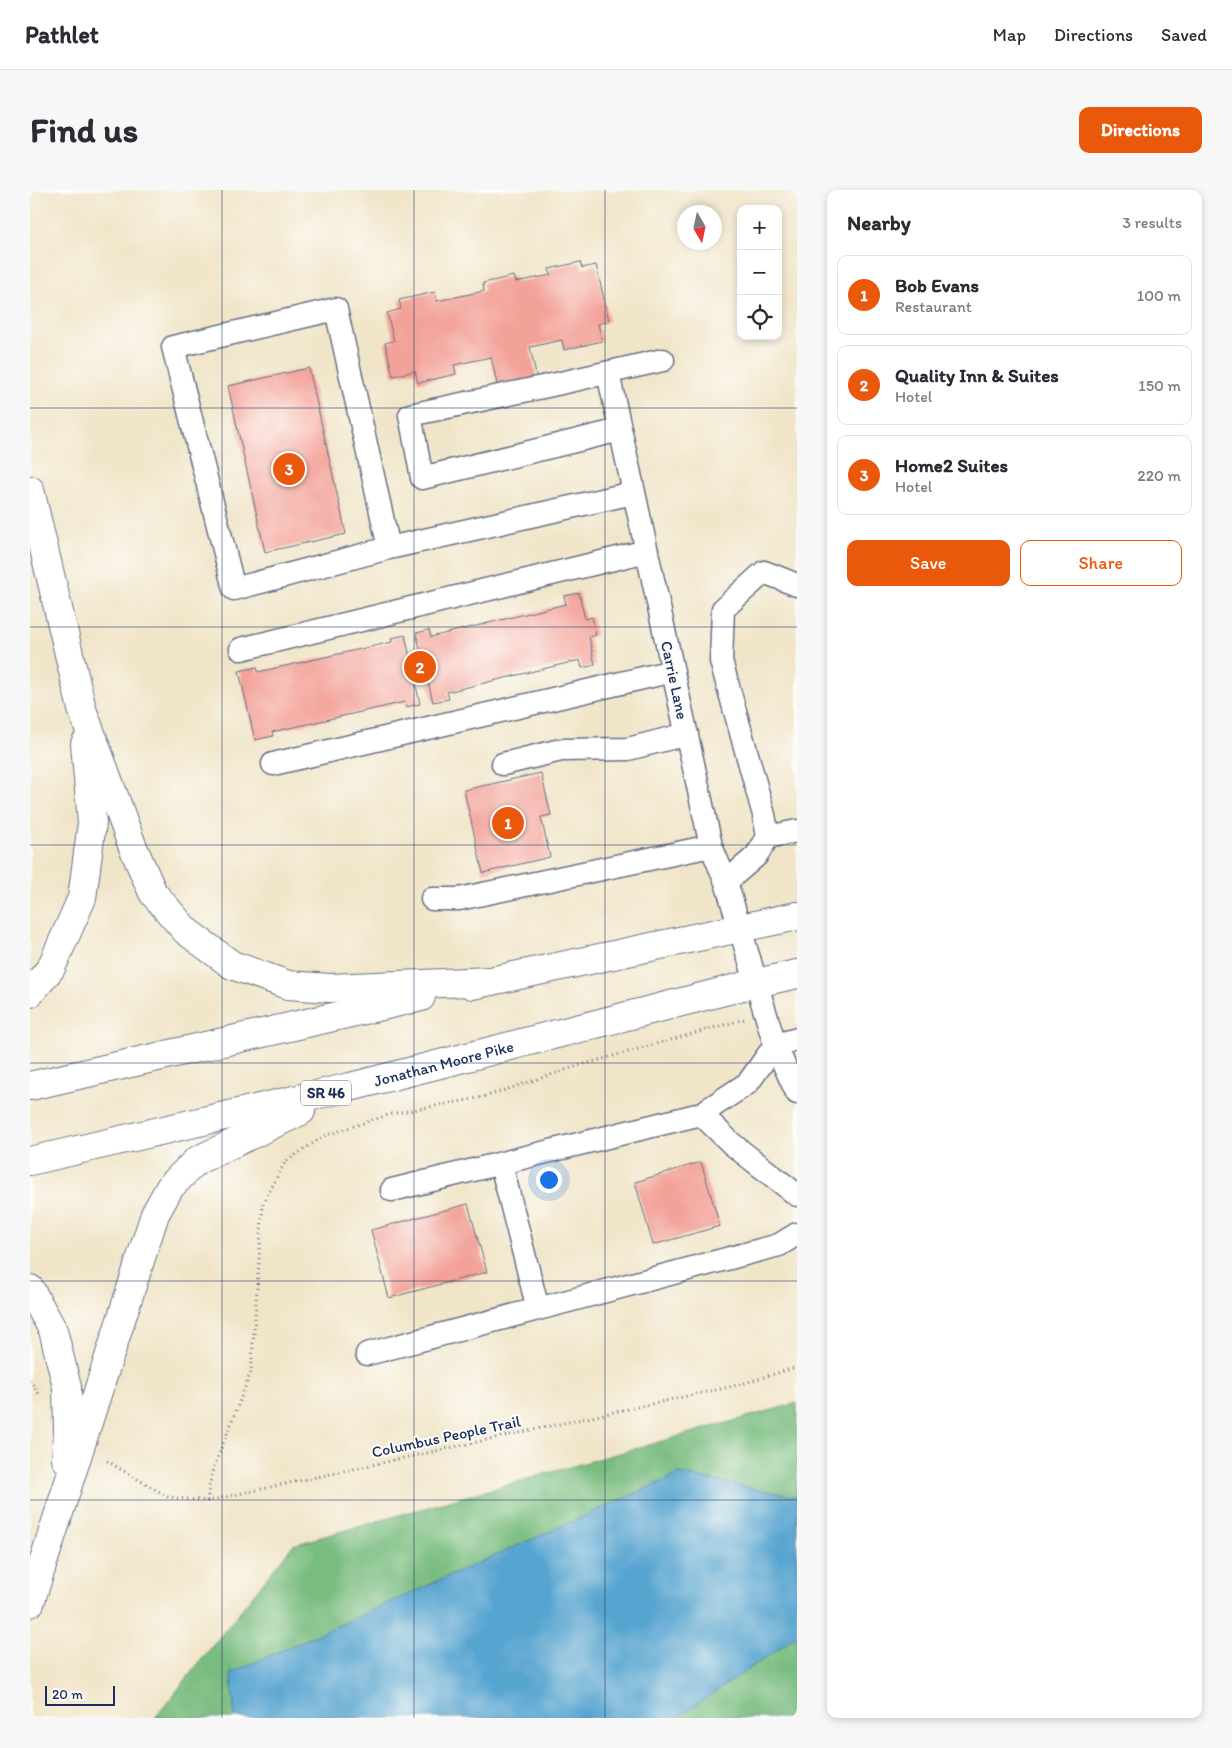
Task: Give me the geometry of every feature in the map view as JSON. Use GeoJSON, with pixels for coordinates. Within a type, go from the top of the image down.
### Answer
{"type":"FeatureCollection","features":[{"type":"Feature","properties":{"kind":"highway"},"geometry":{"type":"LineString","coordinates":[[30,490],[82,709],[132,845],[153,893],[186,931],[232,965],[288,985],[330,988],[490,981]]}},
{"type":"Feature","properties":{"kind":"highway"},"geometry":{"type":"LineString","coordinates":[[30,993],[51,968],[82,898],[92,823],[82,709]]}},
{"type":"Feature","properties":{"kind":"highway"},"geometry":{"type":"LineString","coordinates":[[30,1086],[490,981],[797,916]]}},
{"type":"Feature","properties":{"kind":"highway","name":"Jonathan Moore Pike"},"geometry":{"type":"LineString","coordinates":[[30,1161],[350,1087],[797,974]]}},
{"type":"Feature","properties":{"kind":"highway"},"geometry":{"type":"LineString","coordinates":[[30,1098],[66,1078]]}},
{"type":"Feature","properties":{"kind":"highway"},"geometry":{"type":"LineString","coordinates":[[30,1603],[154,1214],[170,1187],[196,1161],[350,1087]]}},
{"type":"Feature","properties":{"kind":"highway"},"geometry":{"type":"LineString","coordinates":[[30,1143],[83,1150]]}},
{"type":"Feature","properties":{"kind":"highway"},"geometry":{"type":"LineString","coordinates":[[30,1289],[54,1330],[67,1387],[68,1432],[63,1498]]}},
{"type":"Feature","properties":{"kind":"street"},"geometry":{"type":"LineString","coordinates":[[389,548],[336,309],[174,347],[234,590],[389,548],[633,493]]}},
{"type":"Feature","properties":{"kind":"street"},"geometry":{"type":"LineString","coordinates":[[620,430],[422,478],[410,414],[663,360]]}},
{"type":"Feature","properties":{"kind":"street","name":"Carrie Lane"},"geometry":{"type":"LineString","coordinates":[[608,373],[711,846],[726,882],[775,1045],[797,1092]]}},
{"type":"Feature","properties":{"kind":"street"},"geometry":{"type":"LineString","coordinates":[[241,649],[647,551]]}},
{"type":"Feature","properties":{"kind":"street"},"geometry":{"type":"LineString","coordinates":[[768,838],[764,814],[721,661],[723,609],[764,572],[797,585]]}},
{"type":"Feature","properties":{"kind":"street"},"geometry":{"type":"LineString","coordinates":[[273,764],[673,671]]}},
{"type":"Feature","properties":{"kind":"street"},"geometry":{"type":"LineString","coordinates":[[504,764],[561,750],[628,749],[687,734]]}},
{"type":"Feature","properties":{"kind":"street"},"geometry":{"type":"LineString","coordinates":[[726,882],[756,856],[768,838],[797,831]]}},
{"type":"Feature","properties":{"kind":"street"},"geometry":{"type":"LineString","coordinates":[[432,899],[459,899],[711,846]]}},
{"type":"Feature","properties":{"kind":"street"},"geometry":{"type":"LineString","coordinates":[[392,1190],[701,1114],[748,1083],[775,1045],[797,1039]]}},
{"type":"Feature","properties":{"kind":"street"},"geometry":{"type":"LineString","coordinates":[[701,1114],[732,1144],[797,1196]]}},
{"type":"Feature","properties":{"kind":"street"},"geometry":{"type":"LineString","coordinates":[[502,1164],[538,1308]]}},
{"type":"Feature","properties":{"kind":"street"},"geometry":{"type":"LineString","coordinates":[[368,1354],[780,1245],[797,1234]]}},
{"type":"Feature","properties":{"kind":"path","name":"Columbus People Trail"},"geometry":{"type":"LineString","coordinates":[[107,1462],[168,1497],[207,1501],[738,1385],[797,1367]]}},
{"type":"Feature","properties":{"kind":"path"},"geometry":{"type":"LineString","coordinates":[[30,1380],[39,1394]]}},
{"type":"Feature","properties":{"kind":"green space"},"geometry":{"type":"Polygon","coordinates":[[[797,1403],[797,1497],[679,1474],[231,1673],[235,1718],[155,1718],[293,1545],[797,1403]]]}},
{"type":"Feature","properties":{"kind":"green space"},"geometry":{"type":"Polygon","coordinates":[[[797,1636],[797,1717],[677,1718],[797,1636]]]}},
{"type":"Feature","properties":{"kind":"water"},"geometry":{"type":"Polygon","coordinates":[[[679,1474],[797,1497],[797,1636],[677,1718],[235,1718],[231,1673],[679,1474]]]}},
{"type":"Feature","properties":{"kind":"building"},"geometry":{"type":"Polygon","coordinates":[[[580,262],[582,268],[596,265],[609,321],[598,324],[602,341],[564,350],[562,340],[530,347],[541,398],[502,407],[491,357],[454,365],[456,374],[418,383],[415,371],[393,376],[385,343],[394,341],[387,313],[401,309],[399,300],[435,292],[437,301],[484,291],[483,283],[514,276],[516,282],[551,275],[549,269],[580,262]]]}},
{"type":"Feature","properties":{"kind":"building"},"geometry":{"type":"Polygon","coordinates":[[[309,368],[346,534],[265,552],[228,386],[309,368]]]}},
{"type":"Feature","properties":{"kind":"building"},"geometry":{"type":"Polygon","coordinates":[[[579,593],[585,619],[592,617],[596,635],[589,637],[595,665],[582,668],[580,660],[447,692],[449,699],[433,702],[416,633],[429,630],[431,637],[566,604],[564,596],[579,593]]]}},
{"type":"Feature","properties":{"kind":"building"},"geometry":{"type":"Polygon","coordinates":[[[405,635],[420,704],[406,707],[405,702],[272,732],[273,736],[255,740],[239,671],[257,667],[258,672],[392,642],[391,638],[405,635]]]}},
{"type":"Feature","properties":{"kind":"building"},"geometry":{"type":"Polygon","coordinates":[[[541,773],[551,815],[541,817],[550,857],[483,873],[464,790],[541,773]]]}},
{"type":"Feature","properties":{"kind":"building"},"geometry":{"type":"Polygon","coordinates":[[[701,1162],[720,1226],[653,1245],[635,1182],[701,1162]]]}},
{"type":"Feature","properties":{"kind":"building"},"geometry":{"type":"Polygon","coordinates":[[[468,1204],[487,1272],[389,1298],[371,1230],[468,1204]]]}},
{"type":"Feature","properties":{"kind":"place","name":"Home2 Suites"},"geometry":{"type":"Point","coordinates":[289,469]}},
{"type":"Feature","properties":{"kind":"place","name":"Quality Inn & Suites"},"geometry":{"type":"Point","coordinates":[420,667]}},
{"type":"Feature","properties":{"kind":"place","name":"Bob Evans"},"geometry":{"type":"Point","coordinates":[508,823]}}]}
